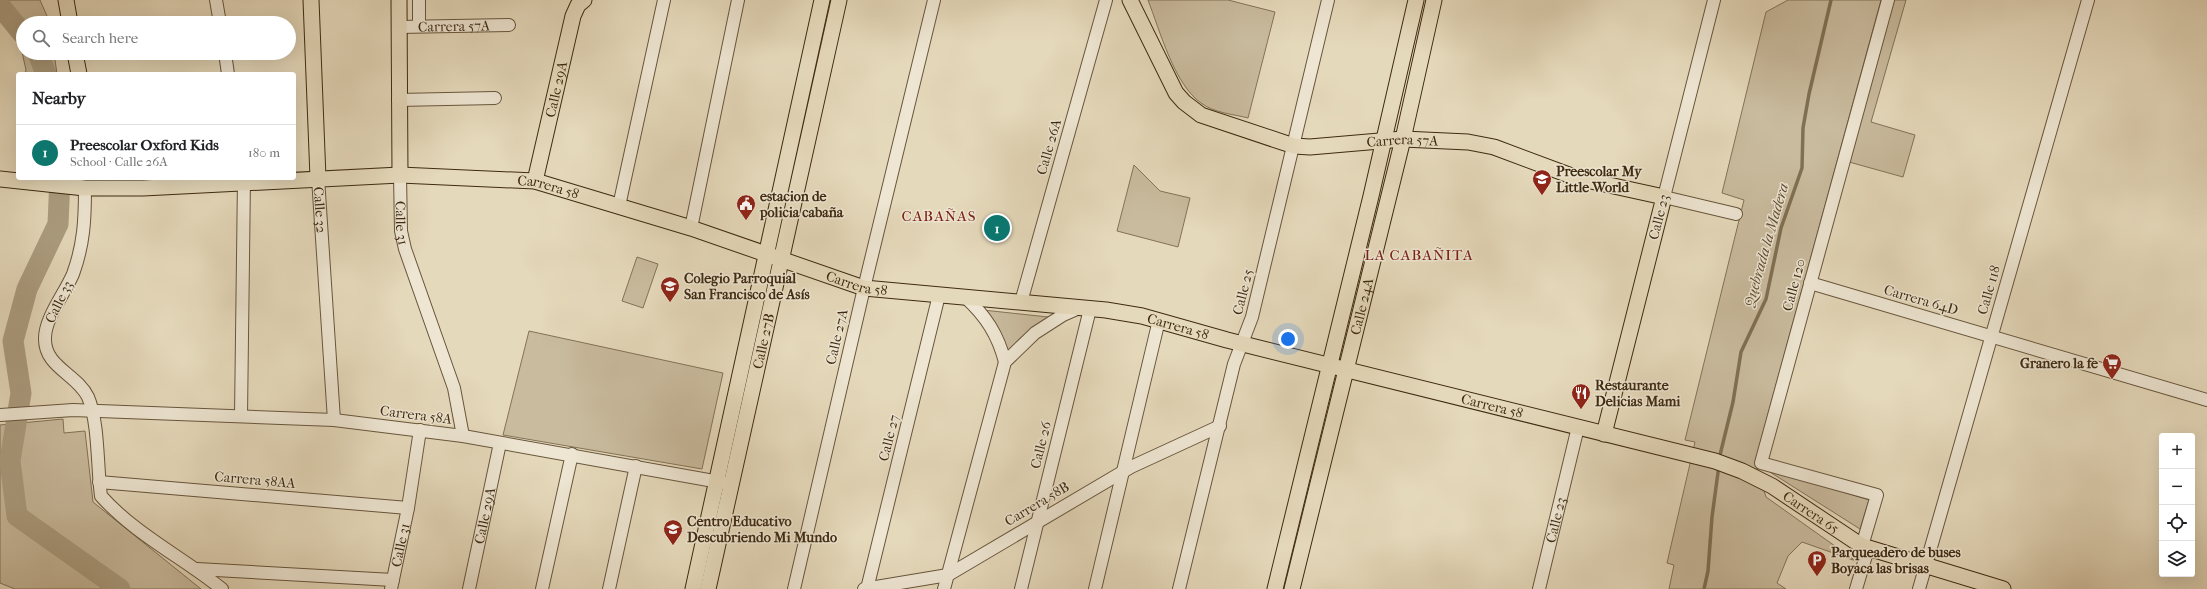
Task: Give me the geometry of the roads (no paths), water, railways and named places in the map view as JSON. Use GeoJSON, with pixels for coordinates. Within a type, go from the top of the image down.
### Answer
{"type":"FeatureCollection","features":[{"type":"Feature","properties":{"kind":"main road"},"geometry":{"type":"LineString","coordinates":[[66,0],[69,16]]}},
{"type":"Feature","properties":{"kind":"main road","name":"Calle 32"},"geometry":{"type":"LineString","coordinates":[[311,0],[318,178]]}},
{"type":"Feature","properties":{"kind":"main road","name":"Calle 31"},"geometry":{"type":"LineString","coordinates":[[399,0],[398,100],[400,175]]}},
{"type":"Feature","properties":{"kind":"main road","name":"Calle 29A"},"geometry":{"type":"LineString","coordinates":[[535,181],[573,16],[578,5],[584,0]]}},
{"type":"Feature","properties":{"kind":"main road","name":"Calle 27B"},"geometry":{"type":"LineString","coordinates":[[708,589],[724,483],[773,257],[822,0]]}},
{"type":"Feature","properties":{"kind":"main road","name":"Calle 27B"},"geometry":{"type":"LineString","coordinates":[[773,257],[839,0]]}},
{"type":"Feature","properties":{"kind":"main road","name":"Carrera 57A"},"geometry":{"type":"LineString","coordinates":[[1130,0],[1170,82],[1184,102],[1201,115],[1294,146],[1310,147],[1403,139],[1468,142],[1485,145],[1577,178],[1664,197]]}},
{"type":"Feature","properties":{"kind":"main road","name":"Calle 24A"},"geometry":{"type":"LineString","coordinates":[[1275,589],[1330,366],[1416,0]]}},
{"type":"Feature","properties":{"kind":"main road","name":"Calle 24A"},"geometry":{"type":"LineString","coordinates":[[1292,589],[1345,369],[1403,139],[1434,0]]}},
{"type":"Feature","properties":{"kind":"main road"},"geometry":{"type":"LineString","coordinates":[[76,60],[79,72]]}},
{"type":"Feature","properties":{"kind":"main road","name":"Carrera 58"},"geometry":{"type":"LineString","coordinates":[[296,179],[400,175],[535,181],[691,228],[864,288],[1084,308],[1159,320],[1242,344],[1688,455]]}},
{"type":"Feature","properties":{"kind":"main road","name":"Carrera 58"},"geometry":{"type":"LineString","coordinates":[[2,182],[29,182],[65,186],[85,183],[143,188],[244,180]]}},
{"type":"Feature","properties":{"kind":"main road","name":"Calle 23"},"geometry":{"type":"LineString","coordinates":[[1604,434],[1664,197]]}},
{"type":"Feature","properties":{"kind":"main road","name":"Carrera 65"},"geometry":{"type":"LineString","coordinates":[[1688,455],[1729,465],[1772,486],[1865,548],[2003,589]]}},
{"type":"Feature","properties":{"kind":"main road","name":"Calle 27B"},"geometry":{"type":"LineString","coordinates":[[693,589],[724,483]]}},
{"type":"Feature","properties":{"kind":"street"},"geometry":{"type":"LineString","coordinates":[[216,0],[219,16]]}},
{"type":"Feature","properties":{"kind":"street"},"geometry":{"type":"LineString","coordinates":[[419,0],[419,26]]}},
{"type":"Feature","properties":{"kind":"street"},"geometry":{"type":"LineString","coordinates":[[619,206],[664,0]]}},
{"type":"Feature","properties":{"kind":"street"},"geometry":{"type":"LineString","coordinates":[[691,228],[738,0]]}},
{"type":"Feature","properties":{"kind":"street","name":"Calle 27A"},"geometry":{"type":"LineString","coordinates":[[794,589],[864,288],[934,0]]}},
{"type":"Feature","properties":{"kind":"street","name":"Calle 26A"},"geometry":{"type":"LineString","coordinates":[[1021,302],[1106,0]]}},
{"type":"Feature","properties":{"kind":"street","name":"Calle 25"},"geometry":{"type":"LineString","coordinates":[[1179,589],[1234,364],[1252,317],[1328,0]]}},
{"type":"Feature","properties":{"kind":"street","name":"Calle 23"},"geometry":{"type":"LineString","coordinates":[[1664,197],[1714,0]]}},
{"type":"Feature","properties":{"kind":"street","name":"Calle 120"},"geometry":{"type":"LineString","coordinates":[[1865,548],[1877,496],[1761,463],[1888,0]]}},
{"type":"Feature","properties":{"kind":"street","name":"Calle 118"},"geometry":{"type":"LineString","coordinates":[[1919,589],[2088,0]]}},
{"type":"Feature","properties":{"kind":"street","name":"Carrera 57A"},"geometry":{"type":"LineString","coordinates":[[399,27],[509,24]]}},
{"type":"Feature","properties":{"kind":"street"},"geometry":{"type":"LineString","coordinates":[[226,60],[228,72]]}},
{"type":"Feature","properties":{"kind":"street"},"geometry":{"type":"LineString","coordinates":[[398,100],[496,98]]}},
{"type":"Feature","properties":{"kind":"street","name":"Calle 31"},"geometry":{"type":"LineString","coordinates":[[400,175],[401,231],[405,249],[454,388],[463,436]]}},
{"type":"Feature","properties":{"kind":"street","name":"Calle 32"},"geometry":{"type":"LineString","coordinates":[[318,178],[334,420]]}},
{"type":"Feature","properties":{"kind":"street"},"geometry":{"type":"LineString","coordinates":[[242,416],[244,180]]}},
{"type":"Feature","properties":{"kind":"street","name":"Calle 33"},"geometry":{"type":"LineString","coordinates":[[85,183],[84,233],[80,255],[72,276],[46,329],[44,339],[52,361],[87,395],[93,410]]}},
{"type":"Feature","properties":{"kind":"street","name":"Carrera 57A"},"geometry":{"type":"LineString","coordinates":[[1664,197],[1736,214]]}},
{"type":"Feature","properties":{"kind":"street","name":"Carrera 64D"},"geometry":{"type":"LineString","coordinates":[[1810,283],[2207,400]]}},
{"type":"Feature","properties":{"kind":"street","name":"Calle 27"},"geometry":{"type":"LineString","coordinates":[[866,589],[939,295]]}},
{"type":"Feature","properties":{"kind":"street"},"geometry":{"type":"LineString","coordinates":[[965,297],[979,310],[988,322],[1001,348],[1005,362]]}},
{"type":"Feature","properties":{"kind":"street"},"geometry":{"type":"LineString","coordinates":[[944,589],[1005,362],[1035,332],[1063,315],[1084,308]]}},
{"type":"Feature","properties":{"kind":"street","name":"Calle 26"},"geometry":{"type":"LineString","coordinates":[[1021,589],[1038,521],[1084,308]]}},
{"type":"Feature","properties":{"kind":"street"},"geometry":{"type":"LineString","coordinates":[[1095,589],[1159,320]]}},
{"type":"Feature","properties":{"kind":"street"},"geometry":{"type":"LineString","coordinates":[[93,410],[101,496],[137,529],[197,569],[222,589]]}},
{"type":"Feature","properties":{"kind":"street","name":"Carrera 58A"},"geometry":{"type":"LineString","coordinates":[[0,415],[93,410],[334,420],[463,436],[572,454],[724,483]]}},
{"type":"Feature","properties":{"kind":"street","name":"Carrera 58B"},"geometry":{"type":"LineString","coordinates":[[866,589],[948,575],[1123,471],[1220,426]]}},
{"type":"Feature","properties":{"kind":"street","name":"Calle 23"},"geometry":{"type":"LineString","coordinates":[[1539,589],[1578,427]]}},
{"type":"Feature","properties":{"kind":"street","name":"Calle 31"},"geometry":{"type":"LineString","coordinates":[[392,584],[408,508],[420,430]]}},
{"type":"Feature","properties":{"kind":"street","name":"Calle 29A"},"geometry":{"type":"LineString","coordinates":[[468,589],[500,443]]}},
{"type":"Feature","properties":{"kind":"street"},"geometry":{"type":"LineString","coordinates":[[542,589],[572,454]]}},
{"type":"Feature","properties":{"kind":"street"},"geometry":{"type":"LineString","coordinates":[[609,589],[636,466]]}},
{"type":"Feature","properties":{"kind":"street","name":"Carrera 58AA"},"geometry":{"type":"LineString","coordinates":[[99,482],[408,508]]}},
{"type":"Feature","properties":{"kind":"street"},"geometry":{"type":"LineString","coordinates":[[1856,589],[1865,548]]}},
{"type":"Feature","properties":{"kind":"street"},"geometry":{"type":"LineString","coordinates":[[197,569],[392,584]]}},
{"type":"Feature","properties":{"kind":"waterway","name":"Quebrada la Madera"},"geometry":{"type":"LineString","coordinates":[[1719,459],[1733,402],[1741,352],[1766,299],[1781,228],[1802,168],[1803,128],[1809,94],[1831,0]]}},
{"type":"Feature","properties":{"kind":"waterway"},"geometry":{"type":"LineString","coordinates":[[0,6],[16,25]]}},
{"type":"Feature","properties":{"kind":"waterway"},"geometry":{"type":"LineString","coordinates":[[41,60],[45,72]]}},
{"type":"Feature","properties":{"kind":"waterway"},"geometry":{"type":"LineString","coordinates":[[60,180],[58,224],[27,289],[13,341],[21,393],[10,461],[17,516],[120,589]]}},
{"type":"Feature","properties":{"kind":"waterway","name":"Quebrada la Madera"},"geometry":{"type":"LineString","coordinates":[[1704,589],[1708,571],[1712,517],[1719,465]]}},
{"type":"Feature","properties":{"kind":"place","name":"Preescolar My Little World"},"geometry":{"type":"Point","coordinates":[1542,196]}},
{"type":"Feature","properties":{"kind":"place","name":"estacion de policia cabaña"},"geometry":{"type":"Point","coordinates":[746,221]}},
{"type":"Feature","properties":{"kind":"place","name":"Preescolar Oxford Kids"},"geometry":{"type":"Point","coordinates":[997,228]}},
{"type":"Feature","properties":{"kind":"place","name":"Colegio Parroquial San Francisco de Asís"},"geometry":{"type":"Point","coordinates":[670,303]}},
{"type":"Feature","properties":{"kind":"place","name":"Granero la fe"},"geometry":{"type":"Point","coordinates":[2112,380]}},
{"type":"Feature","properties":{"kind":"place","name":"Restaurante Delicias Mami"},"geometry":{"type":"Point","coordinates":[1581,410]}},
{"type":"Feature","properties":{"kind":"place","name":"Centro Educativo Descubriendo Mi Mundo"},"geometry":{"type":"Point","coordinates":[673,546]}},
{"type":"Feature","properties":{"kind":"place","name":"Parqueadero de buses Boyaca las brisas"},"geometry":{"type":"Point","coordinates":[1817,577]}},
{"type":"Feature","properties":{"kind":"district","name":"CABAÑAS"},"geometry":{"type":"Point","coordinates":[939,216]}},
{"type":"Feature","properties":{"kind":"district","name":"LA CABAÑITA"},"geometry":{"type":"Point","coordinates":[1419,255]}}]}
